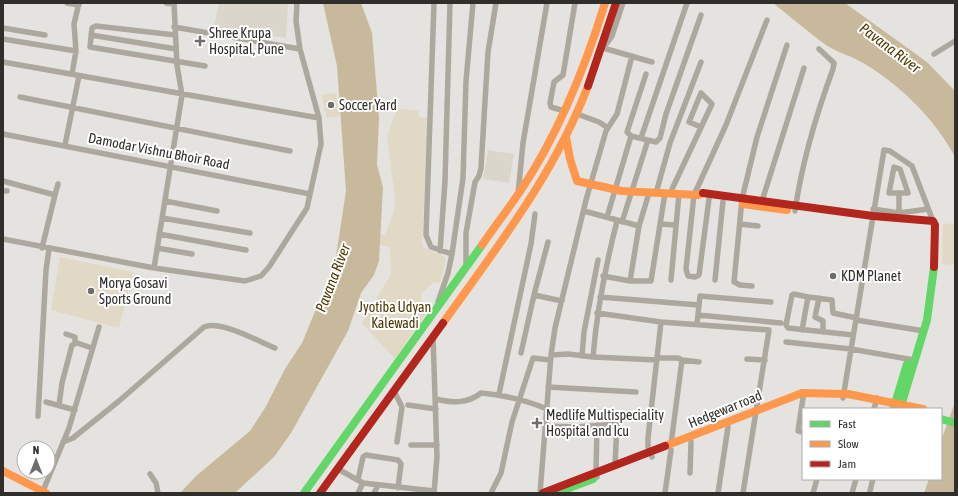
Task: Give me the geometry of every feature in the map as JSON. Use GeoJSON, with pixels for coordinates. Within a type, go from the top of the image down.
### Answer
{"type":"FeatureCollection","features":[{"type":"Feature","properties":{"kind":"main road"},"geometry":{"type":"LineString","coordinates":[[304,493],[518,194],[536,165],[564,111],[597,32],[605,3]]}},
{"type":"Feature","properties":{"kind":"main road"},"geometry":{"type":"LineString","coordinates":[[320,493],[529,202],[547,172],[577,114],[603,48],[616,3]]}},
{"type":"Feature","properties":{"kind":"main road"},"geometry":{"type":"LineString","coordinates":[[566,137],[568,158],[572,171],[577,181],[590,186],[615,190],[696,195],[723,201],[762,201],[796,208]]}},
{"type":"Feature","properties":{"kind":"main road"},"geometry":{"type":"LineString","coordinates":[[536,165],[547,172]]}},
{"type":"Feature","properties":{"kind":"main road"},"geometry":{"type":"LineString","coordinates":[[696,195],[703,193],[741,201],[873,215],[928,225],[925,303],[922,331]]}},
{"type":"Feature","properties":{"kind":"main road"},"geometry":{"type":"LineString","coordinates":[[873,215],[899,215],[933,221],[935,225],[932,290],[922,331],[898,407]]}},
{"type":"Feature","properties":{"kind":"main road"},"geometry":{"type":"LineString","coordinates":[[429,318],[440,327]]}},
{"type":"Feature","properties":{"kind":"main road","name":"Hedgewar road"},"geometry":{"type":"LineString","coordinates":[[596,474],[651,455],[802,393],[844,395],[876,403],[910,408]]}},
{"type":"Feature","properties":{"kind":"main road","name":"Hedgewar road"},"geometry":{"type":"LineString","coordinates":[[671,447],[691,442],[728,427],[756,413],[803,398],[844,395]]}},
{"type":"Feature","properties":{"kind":"main road"},"geometry":{"type":"LineString","coordinates":[[942,413],[955,418]]}},
{"type":"Feature","properties":{"kind":"main road"},"geometry":{"type":"LineString","coordinates":[[942,419],[955,423]]}},
{"type":"Feature","properties":{"kind":"main road","name":"Hedgewar road"},"geometry":{"type":"LineString","coordinates":[[543,493],[560,491],[615,465],[651,455]]}},
{"type":"Feature","properties":{"kind":"main road"},"geometry":{"type":"LineString","coordinates":[[3,471],[44,492]]}},
{"type":"Feature","properties":{"kind":"street"},"geometry":{"type":"LineString","coordinates":[[67,3],[79,4],[74,28],[76,51],[72,74]]}},
{"type":"Feature","properties":{"kind":"street"},"geometry":{"type":"LineString","coordinates":[[154,268],[178,129],[182,95],[174,27],[174,4],[166,3]]}},
{"type":"Feature","properties":{"kind":"street"},"geometry":{"type":"LineString","coordinates":[[3,239],[42,248],[154,268],[245,281],[261,276],[269,267],[307,208],[321,144],[319,118],[300,49],[296,21],[297,3]]}},
{"type":"Feature","properties":{"kind":"street"},"geometry":{"type":"LineString","coordinates":[[434,3],[426,235],[431,247],[452,254]]}},
{"type":"Feature","properties":{"kind":"street"},"geometry":{"type":"LineString","coordinates":[[440,251],[445,181],[450,3]]}},
{"type":"Feature","properties":{"kind":"street"},"geometry":{"type":"LineString","coordinates":[[437,307],[448,273],[452,254],[463,178],[466,81],[473,3]]}},
{"type":"Feature","properties":{"kind":"street"},"geometry":{"type":"LineString","coordinates":[[466,267],[466,233],[474,182],[479,176],[481,168],[488,52],[496,3]]}},
{"type":"Feature","properties":{"kind":"street"},"geometry":{"type":"LineString","coordinates":[[518,194],[522,150],[547,3]]}},
{"type":"Feature","properties":{"kind":"street"},"geometry":{"type":"LineString","coordinates":[[564,111],[551,107],[550,103],[554,82],[563,75],[575,3]]}},
{"type":"Feature","properties":{"kind":"street"},"geometry":{"type":"LineString","coordinates":[[623,3],[612,36],[603,48],[652,62]]}},
{"type":"Feature","properties":{"kind":"street"},"geometry":{"type":"LineString","coordinates":[[641,138],[687,3]]}},
{"type":"Feature","properties":{"kind":"street"},"geometry":{"type":"LineString","coordinates":[[646,74],[628,132],[632,136],[656,142],[660,138],[666,114],[701,15]]}},
{"type":"Feature","properties":{"kind":"street"},"geometry":{"type":"LineString","coordinates":[[709,199],[699,275],[695,277],[688,276],[686,269],[696,195],[726,125],[767,20]]}},
{"type":"Feature","properties":{"kind":"street"},"geometry":{"type":"LineString","coordinates":[[175,35],[96,26],[93,27],[91,48],[205,66]]}},
{"type":"Feature","properties":{"kind":"street"},"geometry":{"type":"LineString","coordinates":[[174,27],[300,49]]}},
{"type":"Feature","properties":{"kind":"street"},"geometry":{"type":"LineString","coordinates":[[3,28],[45,35]]}},
{"type":"Feature","properties":{"kind":"street"},"geometry":{"type":"LineString","coordinates":[[91,36],[176,49]]}},
{"type":"Feature","properties":{"kind":"street"},"geometry":{"type":"LineString","coordinates":[[3,38],[76,51]]}},
{"type":"Feature","properties":{"kind":"street"},"geometry":{"type":"LineString","coordinates":[[934,54],[955,42]]}},
{"type":"Feature","properties":{"kind":"street"},"geometry":{"type":"LineString","coordinates":[[752,286],[740,285],[734,282],[741,201],[757,137],[787,45]]}},
{"type":"Feature","properties":{"kind":"street"},"geometry":{"type":"LineString","coordinates":[[796,208],[800,179],[818,115],[834,69],[834,63],[819,49]]}},
{"type":"Feature","properties":{"kind":"street"},"geometry":{"type":"LineString","coordinates":[[540,493],[550,358],[562,301],[590,186],[606,132],[617,114],[632,56]]}},
{"type":"Feature","properties":{"kind":"street"},"geometry":{"type":"LineString","coordinates":[[3,62],[182,95],[319,118]]}},
{"type":"Feature","properties":{"kind":"street"},"geometry":{"type":"LineString","coordinates":[[630,282],[639,226],[701,62]]}},
{"type":"Feature","properties":{"kind":"street"},"geometry":{"type":"LineString","coordinates":[[762,201],[804,68]]}},
{"type":"Feature","properties":{"kind":"street"},"geometry":{"type":"LineString","coordinates":[[66,145],[79,76]]}},
{"type":"Feature","properties":{"kind":"street"},"geometry":{"type":"LineString","coordinates":[[603,276],[630,282],[649,282],[652,279],[660,224],[668,193],[701,127],[712,104],[701,94],[689,122],[701,127]]}},
{"type":"Feature","properties":{"kind":"street"},"geometry":{"type":"LineString","coordinates":[[20,98],[290,151]]}},
{"type":"Feature","properties":{"kind":"street"},"geometry":{"type":"LineString","coordinates":[[577,114],[599,122],[608,128]]}},
{"type":"Feature","properties":{"kind":"street","name":"Damodar Vishnu Bhoir Road"},"geometry":{"type":"LineString","coordinates":[[3,134],[66,145],[310,194]]}},
{"type":"Feature","properties":{"kind":"street"},"geometry":{"type":"LineString","coordinates":[[607,217],[632,136]]}},
{"type":"Feature","properties":{"kind":"street"},"geometry":{"type":"LineString","coordinates":[[660,138],[670,143]]}},
{"type":"Feature","properties":{"kind":"street"},"geometry":{"type":"LineString","coordinates":[[593,357],[596,313],[603,276],[619,221],[648,140]]}},
{"type":"Feature","properties":{"kind":"street"},"geometry":{"type":"LineString","coordinates":[[844,395],[884,150],[912,166],[933,221]]}},
{"type":"Feature","properties":{"kind":"street"},"geometry":{"type":"LineString","coordinates":[[894,167],[900,169],[908,193],[899,194],[889,193],[894,167]]}},
{"type":"Feature","properties":{"kind":"street"},"geometry":{"type":"LineString","coordinates":[[3,181],[55,195]]}},
{"type":"Feature","properties":{"kind":"street"},"geometry":{"type":"LineString","coordinates":[[42,248],[58,184]]}},
{"type":"Feature","properties":{"kind":"street"},"geometry":{"type":"LineString","coordinates":[[671,280],[679,194]]}},
{"type":"Feature","properties":{"kind":"street"},"geometry":{"type":"LineString","coordinates":[[899,194],[899,215],[928,209]]}},
{"type":"Feature","properties":{"kind":"street"},"geometry":{"type":"LineString","coordinates":[[165,201],[217,211]]}},
{"type":"Feature","properties":{"kind":"street"},"geometry":{"type":"LineString","coordinates":[[715,280],[723,201]]}},
{"type":"Feature","properties":{"kind":"street"},"geometry":{"type":"LineString","coordinates":[[584,211],[639,226]]}},
{"type":"Feature","properties":{"kind":"street"},"geometry":{"type":"LineString","coordinates":[[499,394],[536,214]]}},
{"type":"Feature","properties":{"kind":"street"},"geometry":{"type":"LineString","coordinates":[[162,218],[250,234]]}},
{"type":"Feature","properties":{"kind":"street"},"geometry":{"type":"LineString","coordinates":[[660,224],[676,226]]}},
{"type":"Feature","properties":{"kind":"street"},"geometry":{"type":"LineString","coordinates":[[740,224],[758,226]]}},
{"type":"Feature","properties":{"kind":"street"},"geometry":{"type":"LineString","coordinates":[[159,234],[246,250]]}},
{"type":"Feature","properties":{"kind":"street"},"geometry":{"type":"LineString","coordinates":[[521,353],[548,242]]}},
{"type":"Feature","properties":{"kind":"street"},"geometry":{"type":"LineString","coordinates":[[157,248],[192,254]]}},
{"type":"Feature","properties":{"kind":"street"},"geometry":{"type":"LineString","coordinates":[[38,416],[46,270],[49,249]]}},
{"type":"Feature","properties":{"kind":"street"},"geometry":{"type":"LineString","coordinates":[[582,356],[584,332],[598,260]]}},
{"type":"Feature","properties":{"kind":"street"},"geometry":{"type":"LineString","coordinates":[[853,335],[788,328],[786,324],[792,295],[794,294],[833,301],[834,314],[922,331]]}},
{"type":"Feature","properties":{"kind":"street"},"geometry":{"type":"LineString","coordinates":[[534,295],[562,301]]}},
{"type":"Feature","properties":{"kind":"street"},"geometry":{"type":"LineString","coordinates":[[697,324],[700,296],[771,302]]}},
{"type":"Feature","properties":{"kind":"street"},"geometry":{"type":"LineString","coordinates":[[600,297],[699,304]]}},
{"type":"Feature","properties":{"kind":"street"},"geometry":{"type":"LineString","coordinates":[[802,330],[808,297]]}},
{"type":"Feature","properties":{"kind":"street"},"geometry":{"type":"LineString","coordinates":[[819,298],[815,317],[824,321],[822,332]]}},
{"type":"Feature","properties":{"kind":"street"},"geometry":{"type":"LineString","coordinates":[[596,313],[661,322],[769,330],[743,493]]}},
{"type":"Feature","properties":{"kind":"street"},"geometry":{"type":"LineString","coordinates":[[698,315],[781,322]]}},
{"type":"Feature","properties":{"kind":"street"},"geometry":{"type":"LineString","coordinates":[[651,455],[648,438],[661,322]]}},
{"type":"Feature","properties":{"kind":"street"},"geometry":{"type":"LineString","coordinates":[[63,442],[73,438],[119,401],[204,327],[209,325],[220,326],[275,348]]}},
{"type":"Feature","properties":{"kind":"street"},"geometry":{"type":"LineString","coordinates":[[44,492],[75,410],[99,327]]}},
{"type":"Feature","properties":{"kind":"street"},"geometry":{"type":"LineString","coordinates":[[59,405],[62,383],[72,345],[75,343],[75,337],[66,334]]}},
{"type":"Feature","properties":{"kind":"street"},"geometry":{"type":"LineString","coordinates":[[338,469],[360,481],[398,488],[406,491],[434,492],[437,445],[433,336]]}},
{"type":"Feature","properties":{"kind":"street"},"geometry":{"type":"LineString","coordinates":[[786,342],[851,348],[912,360]]}},
{"type":"Feature","properties":{"kind":"street"},"geometry":{"type":"LineString","coordinates":[[75,343],[92,348]]}},
{"type":"Feature","properties":{"kind":"street"},"geometry":{"type":"LineString","coordinates":[[491,493],[501,473],[518,400],[533,358],[550,358],[568,354],[593,357],[657,359],[678,358],[698,362]]}},
{"type":"Feature","properties":{"kind":"street"},"geometry":{"type":"LineString","coordinates":[[747,359],[765,360]]}},
{"type":"Feature","properties":{"kind":"street"},"geometry":{"type":"LineString","coordinates":[[665,493],[682,360]]}},
{"type":"Feature","properties":{"kind":"street"},"geometry":{"type":"LineString","coordinates":[[548,387],[636,392]]}},
{"type":"Feature","properties":{"kind":"street"},"geometry":{"type":"LineString","coordinates":[[394,391],[402,407],[398,442]]}},
{"type":"Feature","properties":{"kind":"street"},"geometry":{"type":"LineString","coordinates":[[436,399],[449,402],[460,402],[473,399],[481,393],[499,394],[535,404],[547,410]]}},
{"type":"Feature","properties":{"kind":"street"},"geometry":{"type":"LineString","coordinates":[[802,432],[798,431],[803,398]]}},
{"type":"Feature","properties":{"kind":"street"},"geometry":{"type":"LineString","coordinates":[[46,402],[75,410]]}},
{"type":"Feature","properties":{"kind":"street"},"geometry":{"type":"LineString","coordinates":[[408,405],[436,409]]}},
{"type":"Feature","properties":{"kind":"street"},"geometry":{"type":"LineString","coordinates":[[545,426],[576,427],[617,424],[615,465]]}},
{"type":"Feature","properties":{"kind":"street"},"geometry":{"type":"LineString","coordinates":[[596,474],[597,425]]}},
{"type":"Feature","properties":{"kind":"street"},"geometry":{"type":"LineString","coordinates":[[718,493],[728,427]]}},
{"type":"Feature","properties":{"kind":"street"},"geometry":{"type":"LineString","coordinates":[[690,473],[691,442]]}},
{"type":"Feature","properties":{"kind":"street"},"geometry":{"type":"LineString","coordinates":[[411,445],[437,445]]}},
{"type":"Feature","properties":{"kind":"street"},"geometry":{"type":"LineString","coordinates":[[358,493],[363,457],[366,454],[398,460],[401,464],[398,488]]}},
{"type":"Feature","properties":{"kind":"street"},"geometry":{"type":"LineString","coordinates":[[150,474],[156,483],[158,493]]}},
{"type":"Feature","properties":{"kind":"street"},"geometry":{"type":"LineString","coordinates":[[813,493],[817,480]]}},
{"type":"Feature","properties":{"kind":"street"},"geometry":{"type":"LineString","coordinates":[[852,493],[856,480]]}},
{"type":"Feature","properties":{"kind":"street"},"geometry":{"type":"LineString","coordinates":[[870,491],[874,480]]}},
{"type":"Feature","properties":{"kind":"street"},"geometry":{"type":"LineString","coordinates":[[374,493],[378,485]]}},
{"type":"Feature","properties":{"kind":"shaded area"},"geometry":{"type":"Polygon","coordinates":[[[219,3],[288,3],[286,38],[214,27],[219,3]]]}},
{"type":"Feature","properties":{"kind":"shaded area"},"geometry":{"type":"Polygon","coordinates":[[[488,150],[514,154],[509,183],[483,179],[488,150]]]}},
{"type":"Feature","properties":{"kind":"green space","name":"Soccer Yard"},"geometry":{"type":"Polygon","coordinates":[[[336,93],[340,116],[327,118],[321,95],[336,93]]]}},
{"type":"Feature","properties":{"kind":"green space","name":"Jyotiba Udyan Kalewadi"},"geometry":{"type":"Polygon","coordinates":[[[397,108],[419,111],[419,117],[428,117],[422,244],[424,248],[444,256],[446,260],[440,283],[434,282],[421,294],[422,308],[426,313],[395,359],[362,323],[391,274],[390,247],[380,245],[380,235],[385,235],[394,211],[395,199],[387,137],[397,108]]]}},
{"type":"Feature","properties":{"kind":"green space"},"geometry":{"type":"Polygon","coordinates":[[[955,223],[955,265],[942,264],[943,224],[955,223]]]}},
{"type":"Feature","properties":{"kind":"green space","name":"Morya Gosavi Sports Ground"},"geometry":{"type":"Polygon","coordinates":[[[60,257],[133,272],[119,328],[51,310],[60,257]]]}},
{"type":"Feature","properties":{"kind":"water","name":"Pavana River"},"geometry":{"type":"Polygon","coordinates":[[[323,3],[361,3],[372,33],[379,118],[377,165],[383,187],[379,261],[374,275],[361,293],[348,331],[291,433],[274,457],[235,493],[180,493],[196,476],[250,431],[265,408],[285,369],[302,343],[335,263],[346,191],[337,66],[323,3]]]}},
{"type":"Feature","properties":{"kind":"water","name":"Pavana River"},"geometry":{"type":"Polygon","coordinates":[[[773,3],[845,3],[927,62],[955,91],[955,157],[938,130],[916,104],[891,82],[865,64],[826,45],[773,3]]]}},
{"type":"Feature","properties":{"kind":"water"},"geometry":{"type":"Polygon","coordinates":[[[955,402],[955,493],[924,493],[929,480],[942,480],[942,438],[955,402]]]}},
{"type":"Feature","properties":{"kind":"traffic: fast"},"geometry":{"type":"LineString","coordinates":[[304,493],[482,245]]}},
{"type":"Feature","properties":{"kind":"traffic: fast"},"geometry":{"type":"LineString","coordinates":[[900,408],[927,320],[934,267]]}},
{"type":"Feature","properties":{"kind":"traffic: fast"},"geometry":{"type":"LineString","coordinates":[[894,407],[907,364]]}},
{"type":"Feature","properties":{"kind":"traffic: fast"},"geometry":{"type":"LineString","coordinates":[[942,419],[955,423]]}},
{"type":"Feature","properties":{"kind":"traffic: fast"},"geometry":{"type":"LineString","coordinates":[[556,493],[593,479]]}},
{"type":"Feature","properties":{"kind":"traffic: slow"},"geometry":{"type":"LineString","coordinates":[[482,245],[535,168],[559,123],[580,76],[605,3]]}},
{"type":"Feature","properties":{"kind":"traffic: slow"},"geometry":{"type":"LineString","coordinates":[[443,323],[504,238],[541,180],[559,150],[588,86]]}},
{"type":"Feature","properties":{"kind":"traffic: slow"},"geometry":{"type":"LineString","coordinates":[[566,137],[570,159],[577,181],[622,191],[698,195],[703,193]]}},
{"type":"Feature","properties":{"kind":"traffic: slow"},"geometry":{"type":"LineString","coordinates":[[743,204],[787,210]]}},
{"type":"Feature","properties":{"kind":"traffic: slow"},"geometry":{"type":"LineString","coordinates":[[665,446],[802,393],[848,394],[918,408]]}},
{"type":"Feature","properties":{"kind":"traffic: slow"},"geometry":{"type":"LineString","coordinates":[[3,471],[46,493]]}},
{"type":"Feature","properties":{"kind":"traffic: jam"},"geometry":{"type":"LineString","coordinates":[[588,86],[616,3]]}},
{"type":"Feature","properties":{"kind":"traffic: jam"},"geometry":{"type":"LineString","coordinates":[[703,193],[873,216],[933,221],[935,225],[934,267]]}},
{"type":"Feature","properties":{"kind":"traffic: jam"},"geometry":{"type":"LineString","coordinates":[[320,493],[443,323]]}},
{"type":"Feature","properties":{"kind":"traffic: jam"},"geometry":{"type":"LineString","coordinates":[[543,493],[665,446]]}},
{"type":"Feature","properties":{"kind":"place","name":"Shree Krupa Hospital, Pune"},"geometry":{"type":"Point","coordinates":[200,41]}},
{"type":"Feature","properties":{"kind":"place","name":"Soccer Yard"},"geometry":{"type":"Point","coordinates":[331,105]}},
{"type":"Feature","properties":{"kind":"place","name":"KDM Planet"},"geometry":{"type":"Point","coordinates":[833,276]}},
{"type":"Feature","properties":{"kind":"place","name":"Morya Gosavi Sports Ground"},"geometry":{"type":"Point","coordinates":[91,291]}},
{"type":"Feature","properties":{"kind":"place","name":"Medlife Multispeciality Hospital and Icu"},"geometry":{"type":"Point","coordinates":[537,423]}}]}
